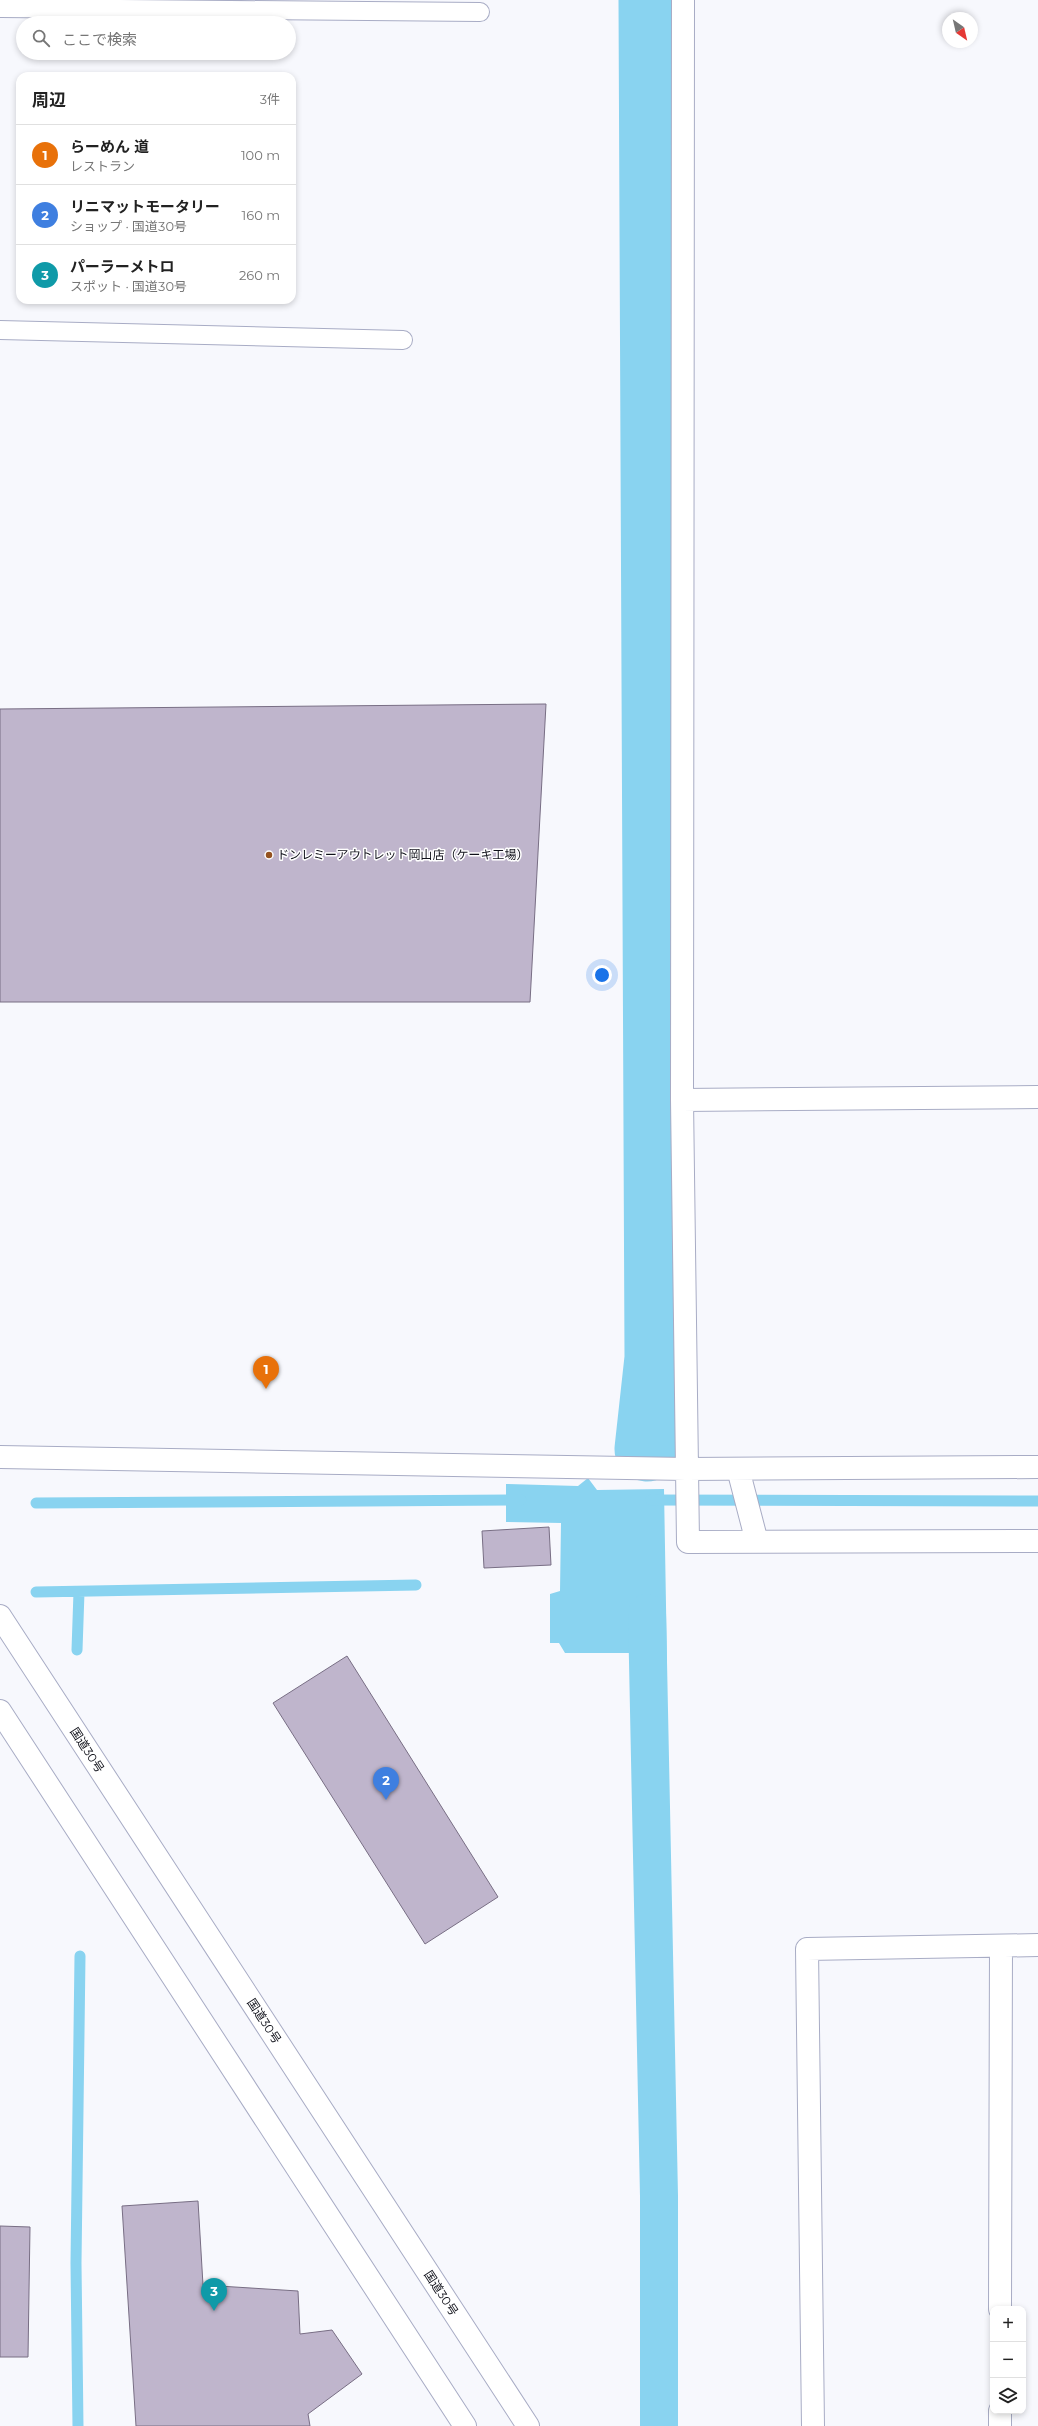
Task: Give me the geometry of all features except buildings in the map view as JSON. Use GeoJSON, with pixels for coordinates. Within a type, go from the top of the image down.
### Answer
{"type":"FeatureCollection","features":[{"type":"Feature","properties":{"kind":"main road"},"geometry":{"type":"LineString","coordinates":[[683,0],[682,1100],[688,1542],[755,1535],[1038,1541]]}},
{"type":"Feature","properties":{"kind":"main road"},"geometry":{"type":"LineString","coordinates":[[682,1100],[1038,1097]]}},
{"type":"Feature","properties":{"kind":"main road"},"geometry":{"type":"LineString","coordinates":[[0,1457],[740,1476],[1038,1467]]}},
{"type":"Feature","properties":{"kind":"main road"},"geometry":{"type":"LineString","coordinates":[[740,1476],[755,1535]]}},
{"type":"Feature","properties":{"kind":"main road","name":"国道30号"},"geometry":{"type":"LineString","coordinates":[[0,1616],[528,2426]]}},
{"type":"Feature","properties":{"kind":"main road"},"geometry":{"type":"LineString","coordinates":[[0,1711],[465,2426]]}},
{"type":"Feature","properties":{"kind":"main road"},"geometry":{"type":"LineString","coordinates":[[1000,2306],[1001,1946]]}},
{"type":"Feature","properties":{"kind":"main road"},"geometry":{"type":"LineString","coordinates":[[813,2426],[807,1949],[1038,1946]]}},
{"type":"Feature","properties":{"kind":"main road"},"geometry":{"type":"LineString","coordinates":[[1000,2414],[1000,2426]]}},
{"type":"Feature","properties":{"kind":"lane"},"geometry":{"type":"LineString","coordinates":[[0,8],[480,12]]}},
{"type":"Feature","properties":{"kind":"lane"},"geometry":{"type":"LineString","coordinates":[[0,330],[403,340]]}},
{"type":"Feature","properties":{"kind":"water"},"geometry":{"type":"Polygon","coordinates":[[[588,1478],[597,1490],[664,1489],[667,1663],[644,1666],[644,1653],[565,1653],[559,1643],[550,1643],[550,1594],[560,1591],[561,1523],[506,1522],[506,1484],[578,1486],[588,1478]]]}},
{"type":"Feature","properties":{"kind":"waterway"},"geometry":{"type":"LineString","coordinates":[[647,1449],[657,1358],[651,0]]}},
{"type":"Feature","properties":{"kind":"waterway"},"geometry":{"type":"LineString","coordinates":[[624,1440],[652,1399]]}},
{"type":"Feature","properties":{"kind":"waterway"},"geometry":{"type":"LineString","coordinates":[[36,1503],[521,1500]]}},
{"type":"Feature","properties":{"kind":"waterway"},"geometry":{"type":"LineString","coordinates":[[651,1500],[1038,1501]]}},
{"type":"Feature","properties":{"kind":"waterway"},"geometry":{"type":"LineString","coordinates":[[36,1592],[416,1585]]}},
{"type":"Feature","properties":{"kind":"waterway"},"geometry":{"type":"LineString","coordinates":[[77,1650],[79,1592]]}},
{"type":"Feature","properties":{"kind":"waterway"},"geometry":{"type":"LineString","coordinates":[[647,1613],[659,2196],[659,2426]]}},
{"type":"Feature","properties":{"kind":"waterway"},"geometry":{"type":"LineString","coordinates":[[78,2426],[76,2263],[80,1956]]}},
{"type":"Feature","properties":{"kind":"place","name":"ドンレミーアウトレット岡山店（ケーキ工場）"},"geometry":{"type":"Point","coordinates":[269,855]}},
{"type":"Feature","properties":{"kind":"place","name":"らーめん 道"},"geometry":{"type":"Point","coordinates":[266,1389]}},
{"type":"Feature","properties":{"kind":"place","name":"リニマットモータリー"},"geometry":{"type":"Point","coordinates":[386,1800]}},
{"type":"Feature","properties":{"kind":"place","name":"パーラーメトロ"},"geometry":{"type":"Point","coordinates":[214,2311]}}]}
